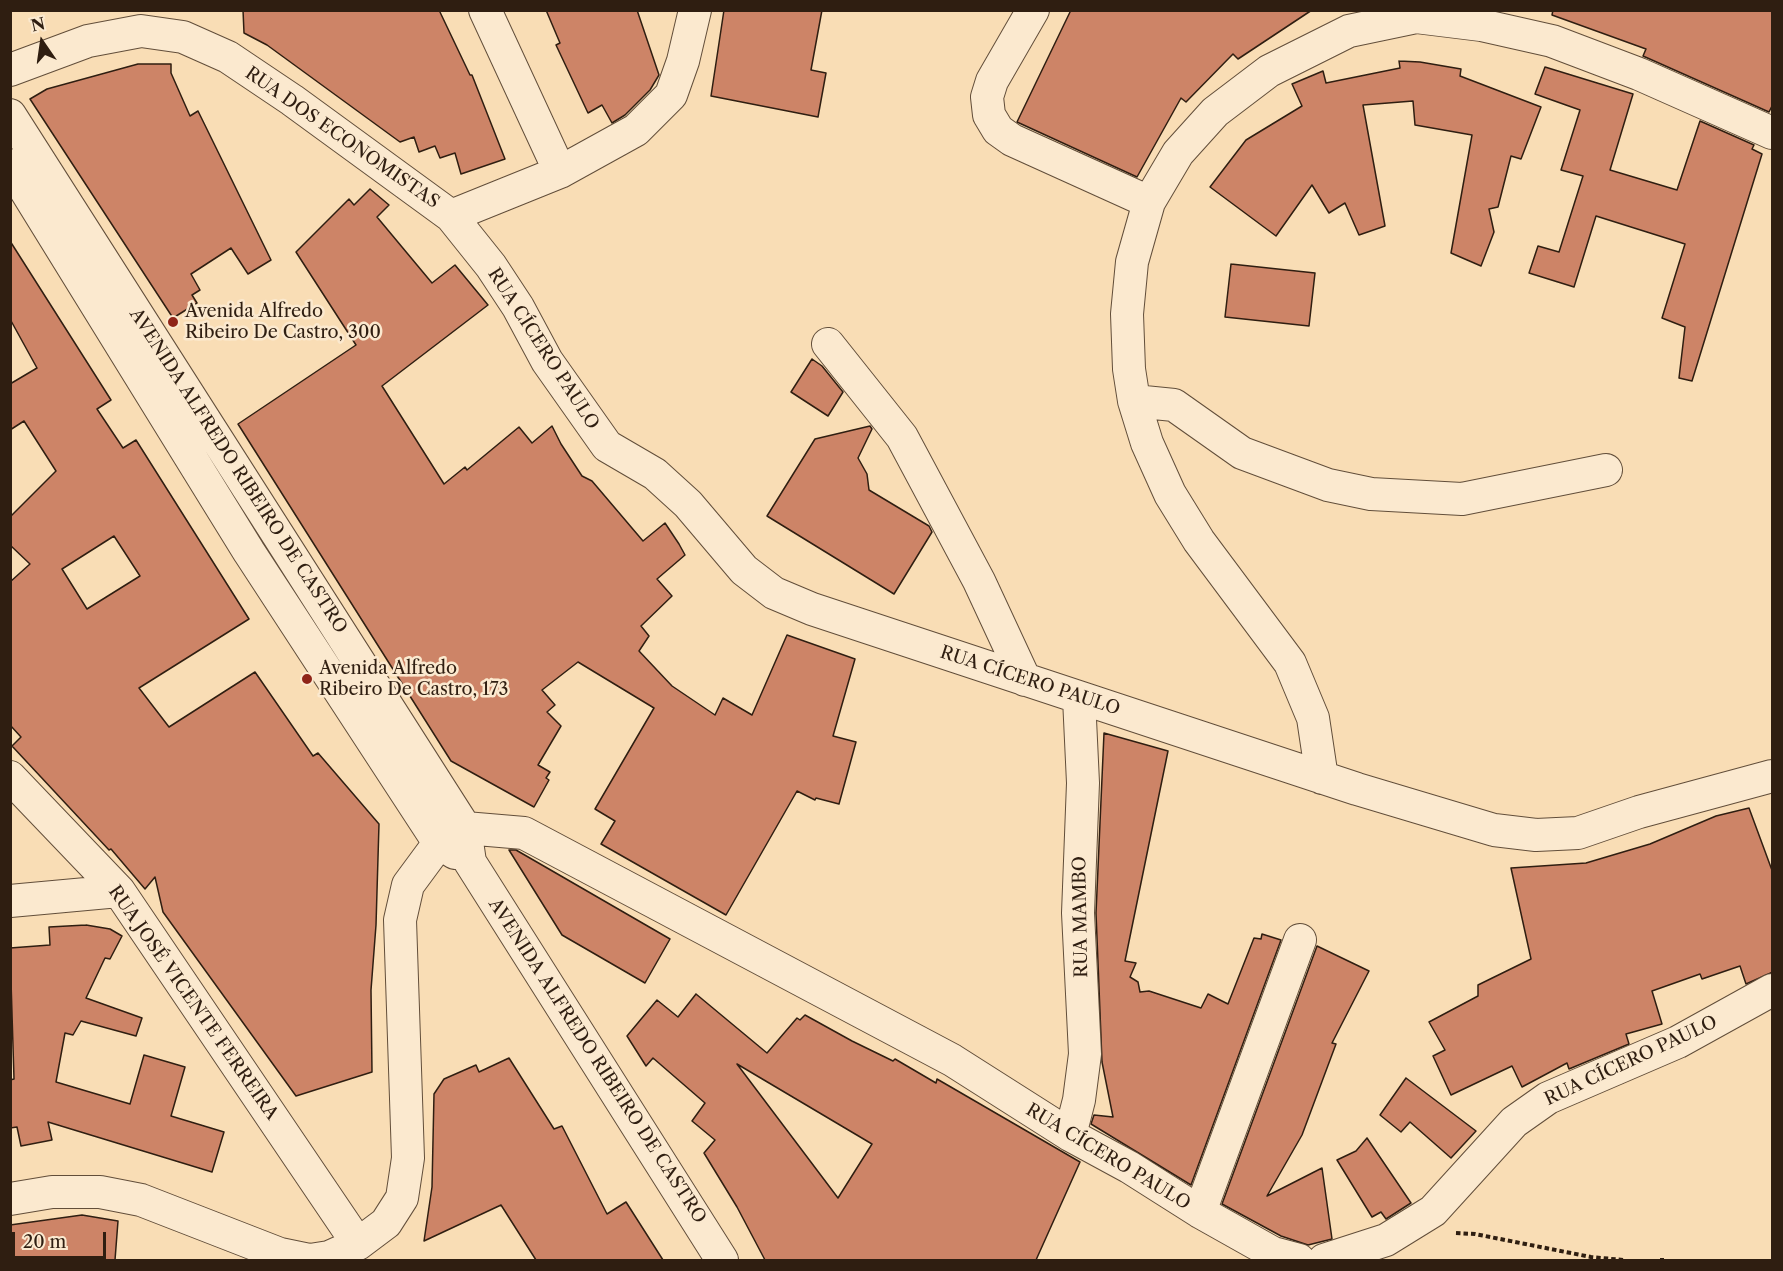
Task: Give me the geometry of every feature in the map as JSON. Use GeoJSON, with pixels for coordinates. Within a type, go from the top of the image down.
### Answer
{"type":"FeatureCollection","features":[{"type":"Feature","properties":{"kind":"street"},"geometry":{"type":"LineString","coordinates":[[485,10],[560,172]]}},
{"type":"Feature","properties":{"kind":"street","name":"RUA DOS ECONOMISTAS"},"geometry":{"type":"LineString","coordinates":[[10,70],[99,39],[141,31],[183,37],[228,57],[246,69],[451,216],[560,172],[636,130],[671,95],[683,61],[695,10]]}},
{"type":"Feature","properties":{"kind":"street"},"geometry":{"type":"LineString","coordinates":[[1033,10],[992,81],[987,97],[989,115],[998,130],[1012,140],[1149,202]]}},
{"type":"Feature","properties":{"kind":"street"},"geometry":{"type":"LineString","coordinates":[[1322,778],[1313,718],[1290,663],[1249,604],[1199,541],[1170,494],[1148,443],[1134,401],[1129,369],[1127,314],[1132,262],[1149,202],[1178,153],[1215,112],[1269,71],[1349,31],[1416,17],[1482,25],[1552,41],[1640,74],[1773,133]]}},
{"type":"Feature","properties":{"kind":"street","name":"AVENIDA ALFREDO RIBEIRO DE CASTRO"},"geometry":{"type":"LineString","coordinates":[[10,115],[452,836]]}},
{"type":"Feature","properties":{"kind":"street","name":"AVENIDA ALFREDO RIBEIRO DE CASTRO"},"geometry":{"type":"LineString","coordinates":[[10,165],[249,552],[470,862],[722,1260]]}},
{"type":"Feature","properties":{"kind":"street","name":"RUA CÍCERO PAULO"},"geometry":{"type":"LineString","coordinates":[[451,216],[491,267],[518,307],[547,360],[607,446],[655,474],[688,504],[744,570],[774,593],[812,609],[1322,778],[1494,830],[1536,835],[1578,833],[1638,812],[1773,776]]}},
{"type":"Feature","properties":{"kind":"street"},"geometry":{"type":"LineString","coordinates":[[828,345],[902,437],[979,581],[1025,680]]}},
{"type":"Feature","properties":{"kind":"street"},"geometry":{"type":"LineString","coordinates":[[1134,401],[1174,405],[1242,453],[1328,486],[1371,494],[1462,499],[1606,470]]}},
{"type":"Feature","properties":{"kind":"street","name":"RUA MAMBO"},"geometry":{"type":"LineString","coordinates":[[1070,1135],[1079,1100],[1085,1053],[1077,913],[1083,783],[1079,698]]}},
{"type":"Feature","properties":{"kind":"street","name":"RUA JOSÉ VICENTE FERREIRA"},"geometry":{"type":"LineString","coordinates":[[10,777],[118,891],[358,1244]]}},
{"type":"Feature","properties":{"kind":"street","name":"RUA CÍCERO PAULO"},"geometry":{"type":"LineString","coordinates":[[452,836],[524,833],[952,1060],[1070,1135],[1129,1167],[1200,1212],[1273,1252],[1299,1260]]}},
{"type":"Feature","properties":{"kind":"street"},"geometry":{"type":"LineString","coordinates":[[10,1199],[52,1191],[100,1192],[141,1200],[280,1254],[310,1260],[329,1257],[358,1244],[386,1224],[402,1198],[408,1158],[400,920],[408,885],[452,836]]}},
{"type":"Feature","properties":{"kind":"street"},"geometry":{"type":"LineString","coordinates":[[10,901],[118,891]]}},
{"type":"Feature","properties":{"kind":"street"},"geometry":{"type":"LineString","coordinates":[[1200,1212],[1300,939]]}},
{"type":"Feature","properties":{"kind":"street","name":"RUA CÍCERO PAULO"},"geometry":{"type":"LineString","coordinates":[[1324,1260],[1386,1240],[1433,1211],[1514,1122],[1548,1098],[1678,1042],[1773,990]]}},
{"type":"Feature","properties":{"kind":"path"},"geometry":{"type":"LineString","coordinates":[[1409,1226],[1440,1233],[1475,1234],[1591,1257],[1623,1260]]}},
{"type":"Feature","properties":{"kind":"building"},"geometry":{"type":"Polygon","coordinates":[[[243,10],[439,10],[472,75],[505,159],[461,174],[455,153],[440,158],[435,146],[419,152],[414,137],[400,142],[267,45],[244,33],[243,10]]]}},
{"type":"Feature","properties":{"kind":"building"},"geometry":{"type":"Polygon","coordinates":[[[546,10],[637,10],[659,75],[650,90],[625,115],[612,123],[602,105],[588,113],[556,45],[560,43],[546,10]]]}},
{"type":"Feature","properties":{"kind":"building"},"geometry":{"type":"Polygon","coordinates":[[[724,10],[822,10],[811,70],[826,73],[818,117],[711,96],[724,10]]]}},
{"type":"Feature","properties":{"kind":"building"},"geometry":{"type":"Polygon","coordinates":[[[1071,10],[1312,10],[1238,59],[1233,54],[1186,102],[1181,98],[1137,177],[1017,122],[1071,10]]]}},
{"type":"Feature","properties":{"kind":"building"},"geometry":{"type":"Polygon","coordinates":[[[1553,10],[1773,10],[1773,104],[1769,112],[1643,56],[1646,49],[1552,15],[1553,10]]]}},
{"type":"Feature","properties":{"kind":"building"},"geometry":{"type":"Polygon","coordinates":[[[1399,61],[1461,69],[1460,76],[1541,107],[1521,159],[1511,156],[1498,207],[1489,209],[1494,232],[1481,266],[1451,253],[1472,135],[1415,125],[1413,101],[1363,105],[1385,226],[1359,235],[1345,203],[1329,213],[1312,185],[1276,236],[1210,187],[1246,140],[1302,106],[1292,84],[1323,71],[1326,83],[1400,68],[1399,61]]]}},
{"type":"Feature","properties":{"kind":"building"},"geometry":{"type":"Polygon","coordinates":[[[138,64],[171,64],[171,73],[190,116],[198,111],[271,260],[248,274],[231,248],[191,274],[200,290],[192,295],[197,303],[173,318],[30,99],[47,89],[138,64]]]}},
{"type":"Feature","properties":{"kind":"building"},"geometry":{"type":"Polygon","coordinates":[[[1545,67],[1633,94],[1610,170],[1677,190],[1700,121],[1754,145],[1752,149],[1762,154],[1692,381],[1679,378],[1685,327],[1662,318],[1685,244],[1596,216],[1574,287],[1529,273],[1538,246],[1559,252],[1583,176],[1561,170],[1580,110],[1535,94],[1545,67]]]}},
{"type":"Feature","properties":{"kind":"building"},"geometry":{"type":"Polygon","coordinates":[[[370,189],[389,205],[377,217],[432,283],[455,265],[488,305],[382,386],[444,484],[465,467],[467,470],[519,427],[532,443],[552,426],[582,476],[592,481],[643,541],[665,523],[679,544],[685,555],[657,579],[672,596],[641,626],[649,636],[639,651],[672,686],[715,715],[723,698],[752,715],[787,635],[855,659],[833,736],[856,742],[839,804],[816,798],[815,800],[797,791],[726,915],[601,844],[615,821],[595,809],[654,708],[578,662],[542,690],[555,705],[547,712],[561,726],[538,765],[550,772],[546,778],[549,780],[534,807],[451,761],[238,424],[356,345],[296,252],[349,199],[354,205],[370,189]]]}},
{"type":"Feature","properties":{"kind":"building"},"geometry":{"type":"Polygon","coordinates":[[[10,241],[111,400],[97,409],[123,448],[136,440],[249,619],[139,688],[169,727],[255,672],[313,756],[318,753],[379,824],[376,925],[371,990],[372,1072],[296,1096],[163,912],[155,877],[145,889],[111,849],[109,850],[12,746],[21,737],[10,725],[10,582],[30,564],[10,545],[10,517],[56,471],[24,421],[10,430],[10,384],[37,368],[10,319],[10,241]],[[114,536],[62,569],[87,609],[140,576],[114,536]]]}},
{"type":"Feature","properties":{"kind":"building"},"geometry":{"type":"Polygon","coordinates":[[[1231,264],[1315,273],[1309,326],[1225,317],[1231,264]]]}},
{"type":"Feature","properties":{"kind":"building"},"geometry":{"type":"Polygon","coordinates":[[[812,359],[822,366],[843,392],[828,416],[791,392],[812,359]]]}},
{"type":"Feature","properties":{"kind":"building"},"geometry":{"type":"Polygon","coordinates":[[[870,426],[872,429],[858,458],[867,474],[869,490],[929,526],[932,532],[894,594],[767,516],[815,439],[870,426]]]}},
{"type":"Feature","properties":{"kind":"building"},"geometry":{"type":"Polygon","coordinates":[[[1104,733],[1168,751],[1125,961],[1136,963],[1130,977],[1138,982],[1140,992],[1149,991],[1201,1008],[1208,994],[1228,1004],[1254,938],[1261,939],[1262,934],[1281,940],[1191,1185],[1091,1124],[1094,1115],[1113,1117],[1102,1062],[1096,913],[1104,733]]]}},
{"type":"Feature","properties":{"kind":"building"},"geometry":{"type":"Polygon","coordinates":[[[1749,808],[1773,873],[1773,972],[1746,984],[1740,966],[1702,979],[1700,974],[1652,991],[1662,1024],[1626,1034],[1629,1044],[1569,1069],[1567,1063],[1522,1087],[1512,1066],[1451,1095],[1433,1056],[1445,1050],[1429,1022],[1478,996],[1478,985],[1531,959],[1511,868],[1586,863],[1650,844],[1716,816],[1749,808]]]}},
{"type":"Feature","properties":{"kind":"building"},"geometry":{"type":"Polygon","coordinates":[[[509,850],[516,850],[670,939],[645,983],[562,935],[509,850]]]}},
{"type":"Feature","properties":{"kind":"building"},"geometry":{"type":"Polygon","coordinates":[[[86,925],[110,929],[122,936],[110,959],[105,958],[86,998],[142,1018],[136,1036],[81,1021],[73,1035],[65,1033],[56,1082],[130,1104],[144,1055],[185,1067],[171,1116],[224,1132],[212,1172],[48,1122],[52,1140],[21,1146],[17,1127],[10,1128],[10,1080],[14,1079],[10,948],[50,945],[49,927],[86,925]]]}},
{"type":"Feature","properties":{"kind":"building"},"geometry":{"type":"Polygon","coordinates":[[[1317,946],[1369,971],[1332,1043],[1336,1044],[1302,1135],[1267,1196],[1322,1168],[1332,1239],[1308,1245],[1281,1236],[1222,1204],[1317,946]]]}},
{"type":"Feature","properties":{"kind":"building"},"geometry":{"type":"Polygon","coordinates":[[[696,994],[767,1053],[797,1018],[800,1020],[805,1015],[852,1041],[893,1061],[895,1059],[936,1083],[937,1079],[1080,1162],[1036,1260],[765,1260],[737,1207],[704,1153],[715,1140],[692,1121],[705,1103],[653,1058],[646,1066],[627,1036],[657,1000],[678,1017],[696,994]],[[737,1064],[838,1198],[872,1144],[737,1064]]]}},
{"type":"Feature","properties":{"kind":"building"},"geometry":{"type":"Polygon","coordinates":[[[509,1058],[554,1129],[562,1126],[607,1214],[626,1202],[663,1260],[536,1260],[501,1205],[424,1241],[432,1187],[434,1094],[444,1079],[476,1065],[479,1072],[509,1058]]]}},
{"type":"Feature","properties":{"kind":"building"},"geometry":{"type":"Polygon","coordinates":[[[1406,1078],[1476,1131],[1451,1158],[1410,1122],[1401,1132],[1380,1115],[1406,1078]]]}},
{"type":"Feature","properties":{"kind":"building"},"geometry":{"type":"Polygon","coordinates":[[[1367,1138],[1411,1203],[1386,1219],[1381,1212],[1372,1217],[1337,1160],[1356,1151],[1367,1138]]]}},
{"type":"Feature","properties":{"kind":"building"},"geometry":{"type":"Polygon","coordinates":[[[82,1215],[118,1221],[115,1260],[10,1260],[10,1225],[82,1215]]]}},
{"type":"Feature","properties":{"kind":"place","name":"Avenida Alfredo Ribeiro De Castro, 300"},"geometry":{"type":"Point","coordinates":[173,322]}},
{"type":"Feature","properties":{"kind":"place","name":"Avenida Alfredo Ribeiro De Castro, 173"},"geometry":{"type":"Point","coordinates":[307,679]}}]}
